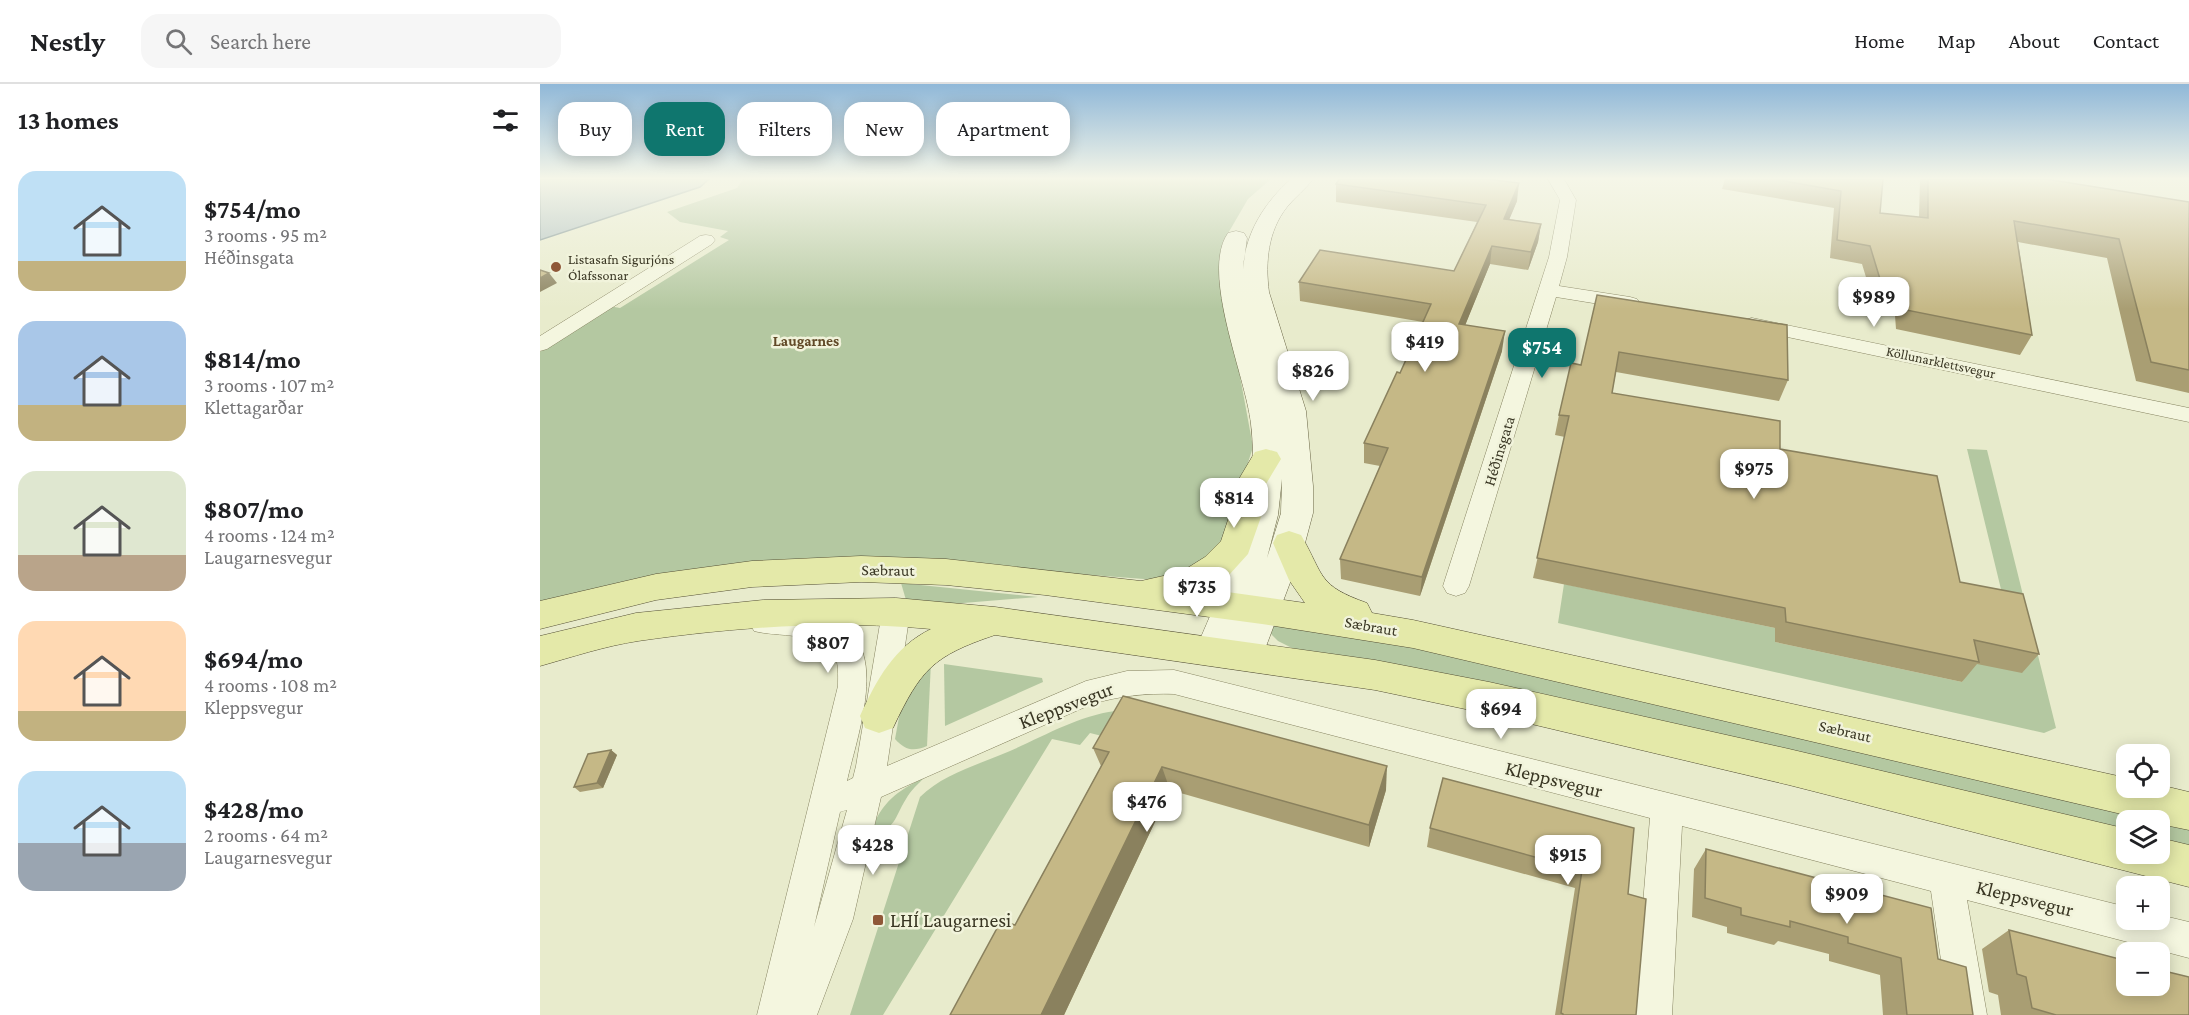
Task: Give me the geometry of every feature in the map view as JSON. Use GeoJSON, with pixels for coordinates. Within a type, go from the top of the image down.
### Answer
{"type":"FeatureCollection","features":[{"type":"Feature","properties":{"kind":"main road"},"geometry":{"type":"LineString","coordinates":[[1244,222],[1234,243],[1231,269],[1233,295],[1266,426],[1264,507],[1260,532],[1247,571],[1246,608]]}},
{"type":"Feature","properties":{"kind":"main road"},"geometry":{"type":"LineString","coordinates":[[1229,653],[1246,608],[1290,543],[1297,504],[1296,440],[1292,411],[1257,292],[1255,252],[1266,222]]}},
{"type":"Feature","properties":{"kind":"main road"},"geometry":{"type":"LineString","coordinates":[[1134,593],[1189,583],[1217,566],[1236,546],[1246,514],[1251,484],[1266,459]]}},
{"type":"Feature","properties":{"kind":"main road"},"geometry":{"type":"LineString","coordinates":[[1290,543],[1304,581],[1312,592],[1332,605],[1413,634]]}},
{"type":"Feature","properties":{"kind":"main road"},"geometry":{"type":"LineString","coordinates":[[872,569],[892,589],[896,612]]}},
{"type":"Feature","properties":{"kind":"main road","name":"Sæbraut"},"geometry":{"type":"LineString","coordinates":[[540,615],[656,587],[752,574],[872,569],[954,572],[1134,593],[1413,634],[2189,811]]}},
{"type":"Feature","properties":{"kind":"main road"},"geometry":{"type":"LineString","coordinates":[[540,651],[636,627],[762,614],[896,612],[995,621],[1375,675],[1499,700],[2116,847]]}},
{"type":"Feature","properties":{"kind":"main road"},"geometry":{"type":"LineString","coordinates":[[879,716],[898,677],[917,655],[944,637],[995,621]]}},
{"type":"Feature","properties":{"kind":"main road"},"geometry":{"type":"LineString","coordinates":[[2170,861],[2189,866]]}},
{"type":"Feature","properties":{"kind":"street","name":"Héðinsgata"},"geometry":{"type":"LineString","coordinates":[[1456,586],[1549,290],[1564,222]]}},
{"type":"Feature","properties":{"kind":"street"},"geometry":{"type":"LineString","coordinates":[[540,345],[706,240]]}},
{"type":"Feature","properties":{"kind":"street"},"geometry":{"type":"LineString","coordinates":[[1549,290],[1653,307]]}},
{"type":"Feature","properties":{"kind":"street","name":"Köllunarklettsvegur"},"geometry":{"type":"LineString","coordinates":[[1733,320],[2189,415]]}},
{"type":"Feature","properties":{"kind":"street"},"geometry":{"type":"LineString","coordinates":[[798,1015],[817,976],[835,919],[868,789],[896,612]]}},
{"type":"Feature","properties":{"kind":"street"},"geometry":{"type":"LineString","coordinates":[[719,619],[801,626],[828,634],[844,644],[851,662],[852,686],[776,1015]]}},
{"type":"Feature","properties":{"kind":"street","name":"Kleppsvegur"},"geometry":{"type":"LineString","coordinates":[[826,802],[868,789],[1088,692],[1118,683],[1145,680],[1174,682],[2189,940]]}},
{"type":"Feature","properties":{"kind":"street"},"geometry":{"type":"LineString","coordinates":[[1653,1015],[1667,807]]}},
{"type":"Feature","properties":{"kind":"street"},"geometry":{"type":"LineString","coordinates":[[1946,878],[1968,1015]]}},
{"type":"Feature","properties":{"kind":"green space"},"geometry":{"type":"Polygon","coordinates":[[[682,222],[1234,222],[1223,242],[1222,300],[1239,371],[1253,447],[1223,541],[1206,562],[1182,575],[1157,580],[879,559],[540,605],[540,352],[609,306],[620,308],[729,240],[720,237],[728,231],[682,222]]]}},
{"type":"Feature","properties":{"kind":"green space"},"geometry":{"type":"Polygon","coordinates":[[[1967,449],[1987,450],[2056,728],[2044,733],[1558,623],[1564,584],[1775,628],[1775,642],[1962,682],[2007,614],[1967,449]]]}},
{"type":"Feature","properties":{"kind":"green space"},"geometry":{"type":"Polygon","coordinates":[[[901,583],[1038,597],[951,604],[906,600],[901,583]]]}},
{"type":"Feature","properties":{"kind":"green space"},"geometry":{"type":"Polygon","coordinates":[[[1275,624],[1392,642],[2120,810],[2116,810],[2116,833],[1298,651],[1278,641],[1269,632],[1275,624]]]}},
{"type":"Feature","properties":{"kind":"green space"},"geometry":{"type":"Polygon","coordinates":[[[931,662],[927,746],[910,749],[902,746],[895,739],[902,701],[931,662]]]}},
{"type":"Feature","properties":{"kind":"green space"},"geometry":{"type":"Polygon","coordinates":[[[944,664],[1042,678],[1043,682],[945,726],[944,664]]]}},
{"type":"Feature","properties":{"kind":"green space"},"geometry":{"type":"Polygon","coordinates":[[[1115,711],[1110,738],[1090,733],[1080,745],[1052,739],[883,1015],[850,1015],[920,797],[929,789],[962,770],[1074,722],[1115,711]]]}},
{"type":"Feature","properties":{"kind":"green space"},"geometry":{"type":"Polygon","coordinates":[[[925,777],[910,793],[890,826],[870,832],[880,812],[892,798],[925,777]]]}},
{"type":"Feature","properties":{"kind":"green space"},"geometry":{"type":"Polygon","coordinates":[[[2170,822],[2189,826],[2189,850],[2170,845],[2170,822]]]}},
{"type":"Feature","properties":{"kind":"shaded area"},"geometry":{"type":"Polygon","coordinates":[[[540,222],[593,222],[540,240],[540,222]]]}},
{"type":"Feature","properties":{"kind":"building"},"geometry":{"type":"Polygon","coordinates":[[[1478,222],[1541,224],[1531,252],[1492,246],[1459,324],[1505,331],[1422,577],[1340,559],[1388,448],[1364,443],[1397,372],[1400,373],[1431,304],[1299,282],[1320,250],[1454,271],[1478,222]]]}},
{"type":"Feature","properties":{"kind":"building"},"geometry":{"type":"Polygon","coordinates":[[[1838,222],[2014,222],[2032,335],[1906,310],[1904,283],[1880,279],[1870,246],[1837,240],[1838,222]]]}},
{"type":"Feature","properties":{"kind":"building"},"geometry":{"type":"Polygon","coordinates":[[[2022,222],[2189,222],[2189,370],[2151,362],[2119,239],[2022,222]]]}},
{"type":"Feature","properties":{"kind":"building"},"geometry":{"type":"Polygon","coordinates":[[[540,270],[549,273],[540,278],[540,270]]]}},
{"type":"Feature","properties":{"kind":"building"},"geometry":{"type":"Polygon","coordinates":[[[1597,295],[1787,325],[1788,380],[1619,352],[1612,393],[1780,421],[1780,449],[1937,476],[1960,582],[2023,594],[2039,654],[1974,640],[1979,662],[1786,622],[1785,608],[1537,558],[1569,416],[1559,415],[1571,363],[1581,365],[1597,295]]]}},
{"type":"Feature","properties":{"kind":"building"},"geometry":{"type":"Polygon","coordinates":[[[1123,696],[1387,766],[1369,825],[1162,767],[1041,1015],[950,1015],[1001,921],[1015,925],[1109,752],[1093,748],[1123,696]]]}},
{"type":"Feature","properties":{"kind":"building"},"geometry":{"type":"Polygon","coordinates":[[[611,750],[597,783],[574,787],[588,754],[611,750]]]}},
{"type":"Feature","properties":{"kind":"building"},"geometry":{"type":"Polygon","coordinates":[[[1443,778],[1634,828],[1628,894],[1646,899],[1636,1015],[1563,1015],[1561,1013],[1582,870],[1430,828],[1443,778]]]}},
{"type":"Feature","properties":{"kind":"building"},"geometry":{"type":"Polygon","coordinates":[[[1706,849],[1931,908],[1938,959],[1966,967],[1973,1015],[1907,1015],[1901,958],[1848,943],[1848,937],[1790,921],[1790,927],[1741,915],[1741,908],[1705,898],[1706,849]]]}},
{"type":"Feature","properties":{"kind":"building"},"geometry":{"type":"Polygon","coordinates":[[[2009,930],[2116,958],[2116,996],[2170,996],[2170,972],[2189,977],[2189,1015],[2056,1015],[2032,1008],[2026,977],[2017,974],[2009,930]]]}},
{"type":"Feature","properties":{"kind":"place","name":"Listasafn Sigurjóns Ólafssonar"},"geometry":{"type":"Point","coordinates":[556,267]}},
{"type":"Feature","properties":{"kind":"place","name":"LHÍ Laugarnesi"},"geometry":{"type":"Point","coordinates":[878,920]}},
{"type":"Feature","properties":{"kind":"district","name":"Laugarnes"},"geometry":{"type":"Point","coordinates":[806,341]}}]}
